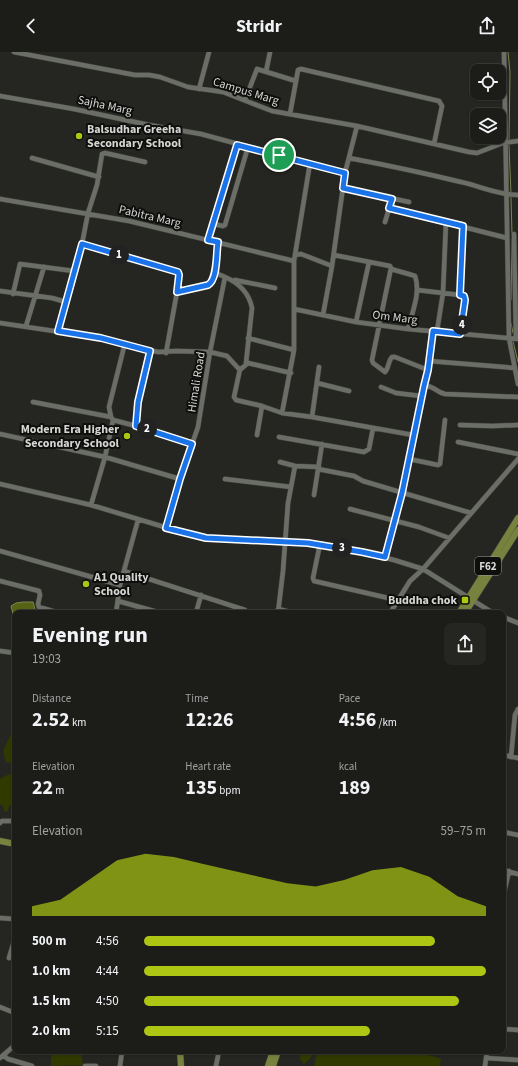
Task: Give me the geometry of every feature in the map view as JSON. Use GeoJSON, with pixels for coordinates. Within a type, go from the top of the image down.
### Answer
{"type":"FeatureCollection","features":[{"type":"Feature","properties":{"kind":"main road","name":"F62"},"geometry":{"type":"LineString","coordinates":[[466,610],[470,599],[518,518]]}},
{"type":"Feature","properties":{"kind":"main road","name":"F62"},"geometry":{"type":"LineString","coordinates":[[461,610],[518,530]]}},
{"type":"Feature","properties":{"kind":"main road"},"geometry":{"type":"LineString","coordinates":[[0,841],[12,843]]}},
{"type":"Feature","properties":{"kind":"main road"},"geometry":{"type":"LineString","coordinates":[[180,1054],[181,1066]]}},
{"type":"Feature","properties":{"kind":"main road"},"geometry":{"type":"LineString","coordinates":[[268,1066],[272,1054]]}},
{"type":"Feature","properties":{"kind":"main road"},"geometry":{"type":"LineString","coordinates":[[273,1066],[277,1054]]}},
{"type":"Feature","properties":{"kind":"street","name":"Campus Marg"},"geometry":{"type":"LineString","coordinates":[[14,52],[128,74],[160,77],[188,87],[223,92],[266,109],[357,126],[473,153],[503,144]]}},
{"type":"Feature","properties":{"kind":"street"},"geometry":{"type":"LineString","coordinates":[[200,89],[209,52]]}},
{"type":"Feature","properties":{"kind":"street"},"geometry":{"type":"LineString","coordinates":[[266,72],[270,52]]}},
{"type":"Feature","properties":{"kind":"street"},"geometry":{"type":"LineString","coordinates":[[504,52],[505,108]]}},
{"type":"Feature","properties":{"kind":"street"},"geometry":{"type":"LineString","coordinates":[[290,114],[298,70],[301,69],[439,101],[442,106],[434,144]]}},
{"type":"Feature","properties":{"kind":"street"},"geometry":{"type":"LineString","coordinates":[[245,100],[256,70],[296,81]]}},
{"type":"Feature","properties":{"kind":"street","name":"Sajha Marg"},"geometry":{"type":"LineString","coordinates":[[0,96],[201,134],[237,145],[345,173]]}},
{"type":"Feature","properties":{"kind":"street"},"geometry":{"type":"LineString","coordinates":[[322,315],[334,255],[345,173],[357,126]]}},
{"type":"Feature","properties":{"kind":"street","name":"Campus Marg"},"geometry":{"type":"LineString","coordinates":[[506,143],[518,141]]}},
{"type":"Feature","properties":{"kind":"street"},"geometry":{"type":"LineString","coordinates":[[506,143],[507,195],[512,234],[517,338]]}},
{"type":"Feature","properties":{"kind":"street"},"geometry":{"type":"LineString","coordinates":[[208,240],[237,145]]}},
{"type":"Feature","properties":{"kind":"street"},"geometry":{"type":"LineString","coordinates":[[213,224],[225,225],[248,147]]}},
{"type":"Feature","properties":{"kind":"street"},"geometry":{"type":"LineString","coordinates":[[58,331],[82,244],[88,213],[99,177],[103,153],[145,162]]}},
{"type":"Feature","properties":{"kind":"street"},"geometry":{"type":"LineString","coordinates":[[32,158],[99,177]]}},
{"type":"Feature","properties":{"kind":"street"},"geometry":{"type":"LineString","coordinates":[[349,158],[461,182],[507,195],[518,195]]}},
{"type":"Feature","properties":{"kind":"street"},"geometry":{"type":"LineString","coordinates":[[282,413],[294,350],[294,261],[310,163]]}},
{"type":"Feature","properties":{"kind":"street"},"geometry":{"type":"LineString","coordinates":[[343,188],[409,202]]}},
{"type":"Feature","properties":{"kind":"street","name":"Pabitra Marg"},"geometry":{"type":"LineString","coordinates":[[0,199],[130,221],[294,261]]}},
{"type":"Feature","properties":{"kind":"street"},"geometry":{"type":"LineString","coordinates":[[385,222],[392,199]]}},
{"type":"Feature","properties":{"kind":"street"},"geometry":{"type":"LineString","coordinates":[[389,208],[463,226],[512,234]]}},
{"type":"Feature","properties":{"kind":"street"},"geometry":{"type":"LineString","coordinates":[[385,557],[402,493],[443,293],[446,222]]}},
{"type":"Feature","properties":{"kind":"street"},"geometry":{"type":"LineString","coordinates":[[460,295],[463,226]]}},
{"type":"Feature","properties":{"kind":"street"},"geometry":{"type":"LineString","coordinates":[[512,234],[509,338],[518,384]]}},
{"type":"Feature","properties":{"kind":"street"},"geometry":{"type":"LineString","coordinates":[[177,292],[210,284],[212,282],[216,272],[218,242]]}},
{"type":"Feature","properties":{"kind":"street"},"geometry":{"type":"LineString","coordinates":[[82,244],[178,272],[177,292],[166,353]]}},
{"type":"Feature","properties":{"kind":"street"},"geometry":{"type":"LineString","coordinates":[[295,255],[301,254],[332,266]]}},
{"type":"Feature","properties":{"kind":"street"},"geometry":{"type":"LineString","coordinates":[[334,255],[390,266],[391,269],[415,276],[417,290],[408,329]]}},
{"type":"Feature","properties":{"kind":"street"},"geometry":{"type":"LineString","coordinates":[[356,322],[369,262]]}},
{"type":"Feature","properties":{"kind":"street"},"geometry":{"type":"LineString","coordinates":[[13,294],[20,264],[74,271]]}},
{"type":"Feature","properties":{"kind":"street"},"geometry":{"type":"LineString","coordinates":[[26,326],[44,267]]}},
{"type":"Feature","properties":{"kind":"street"},"geometry":{"type":"LineString","coordinates":[[391,269],[372,360],[373,363],[385,372],[387,371],[390,358],[395,357],[428,370]]}},
{"type":"Feature","properties":{"kind":"street"},"geometry":{"type":"LineString","coordinates":[[216,272],[233,280],[275,288]]}},
{"type":"Feature","properties":{"kind":"street","name":"Himali Road"},"geometry":{"type":"LineString","coordinates":[[166,528],[202,412],[210,352],[225,277]]}},
{"type":"Feature","properties":{"kind":"street"},"geometry":{"type":"LineString","coordinates":[[233,280],[243,289],[250,300],[252,308],[246,363],[240,369],[234,397],[236,400],[262,406],[282,413],[413,435]]}},
{"type":"Feature","properties":{"kind":"street"},"geometry":{"type":"LineString","coordinates":[[417,290],[464,296],[465,300],[460,334]]}},
{"type":"Feature","properties":{"kind":"street"},"geometry":{"type":"LineString","coordinates":[[0,292],[66,302]]}},
{"type":"Feature","properties":{"kind":"street","name":"Om Marg"},"geometry":{"type":"LineString","coordinates":[[294,309],[356,322],[408,329],[517,338]]}},
{"type":"Feature","properties":{"kind":"street"},"geometry":{"type":"LineString","coordinates":[[0,323],[101,338],[125,343],[150,351],[166,353],[177,351],[210,352],[227,356],[236,368],[240,369]]}},
{"type":"Feature","properties":{"kind":"street"},"geometry":{"type":"LineString","coordinates":[[248,338],[294,350]]}},
{"type":"Feature","properties":{"kind":"street"},"geometry":{"type":"LineString","coordinates":[[91,505],[105,457],[112,419],[109,407],[125,343]]}},
{"type":"Feature","properties":{"kind":"street"},"geometry":{"type":"LineString","coordinates":[[136,426],[138,402],[150,351]]}},
{"type":"Feature","properties":{"kind":"street"},"geometry":{"type":"LineString","coordinates":[[429,362],[515,368]]}},
{"type":"Feature","properties":{"kind":"street"},"geometry":{"type":"LineString","coordinates":[[246,363],[290,373]]}},
{"type":"Feature","properties":{"kind":"street"},"geometry":{"type":"LineString","coordinates":[[312,417],[319,367]]}},
{"type":"Feature","properties":{"kind":"street"},"geometry":{"type":"LineString","coordinates":[[317,383],[349,391]]}},
{"type":"Feature","properties":{"kind":"street"},"geometry":{"type":"LineString","coordinates":[[424,386],[432,386],[441,393],[445,394],[518,397]]}},
{"type":"Feature","properties":{"kind":"street"},"geometry":{"type":"LineString","coordinates":[[381,387],[396,393],[422,396]]}},
{"type":"Feature","properties":{"kind":"street"},"geometry":{"type":"LineString","coordinates":[[33,402],[112,419],[192,444]]}},
{"type":"Feature","properties":{"kind":"street"},"geometry":{"type":"LineString","coordinates":[[257,434],[262,406]]}},
{"type":"Feature","properties":{"kind":"street"},"geometry":{"type":"LineString","coordinates":[[409,459],[438,465],[440,464],[445,420]]}},
{"type":"Feature","properties":{"kind":"street"},"geometry":{"type":"LineString","coordinates":[[460,425],[518,425]]}},
{"type":"Feature","properties":{"kind":"street"},"geometry":{"type":"LineString","coordinates":[[279,437],[366,452],[369,449],[373,428]]}},
{"type":"Feature","properties":{"kind":"street"},"geometry":{"type":"LineString","coordinates":[[0,434],[105,457],[180,479]]}},
{"type":"Feature","properties":{"kind":"street"},"geometry":{"type":"LineString","coordinates":[[458,442],[518,454]]}},
{"type":"Feature","properties":{"kind":"street"},"geometry":{"type":"LineString","coordinates":[[314,495],[322,444]]}},
{"type":"Feature","properties":{"kind":"street"},"geometry":{"type":"LineString","coordinates":[[392,610],[410,581],[518,459]]}},
{"type":"Feature","properties":{"kind":"street"},"geometry":{"type":"LineString","coordinates":[[280,462],[354,476],[363,481],[471,513]]}},
{"type":"Feature","properties":{"kind":"street"},"geometry":{"type":"LineString","coordinates":[[278,610],[283,571],[288,503],[295,466]]}},
{"type":"Feature","properties":{"kind":"street"},"geometry":{"type":"LineString","coordinates":[[225,479],[291,488]]}},
{"type":"Feature","properties":{"kind":"street"},"geometry":{"type":"LineString","coordinates":[[0,484],[91,505],[138,520],[206,538],[320,544],[385,557],[423,568],[488,610]]}},
{"type":"Feature","properties":{"kind":"street"},"geometry":{"type":"LineString","coordinates":[[350,509],[419,527],[449,538]]}},
{"type":"Feature","properties":{"kind":"street"},"geometry":{"type":"LineString","coordinates":[[116,610],[120,585],[138,520]]}},
{"type":"Feature","properties":{"kind":"street"},"geometry":{"type":"LineString","coordinates":[[320,544],[313,578],[314,581],[397,600]]}},
{"type":"Feature","properties":{"kind":"street"},"geometry":{"type":"LineString","coordinates":[[0,551],[120,585]]}},
{"type":"Feature","properties":{"kind":"street"},"geometry":{"type":"LineString","coordinates":[[124,571],[245,610]]}},
{"type":"Feature","properties":{"kind":"street"},"geometry":{"type":"LineString","coordinates":[[0,581],[39,591],[39,607],[49,610]]}},
{"type":"Feature","properties":{"kind":"street"},"geometry":{"type":"LineString","coordinates":[[197,610],[201,595]]}},
{"type":"Feature","properties":{"kind":"street"},"geometry":{"type":"LineString","coordinates":[[118,601],[150,610]]}},
{"type":"Feature","properties":{"kind":"street"},"geometry":{"type":"LineString","coordinates":[[506,618],[518,623]]}},
{"type":"Feature","properties":{"kind":"street"},"geometry":{"type":"LineString","coordinates":[[0,651],[12,653]]}},
{"type":"Feature","properties":{"kind":"street"},"geometry":{"type":"LineString","coordinates":[[510,757],[515,716],[518,709]]}},
{"type":"Feature","properties":{"kind":"street"},"geometry":{"type":"LineString","coordinates":[[506,756],[518,758]]}},
{"type":"Feature","properties":{"kind":"street"},"geometry":{"type":"LineString","coordinates":[[0,823],[2,821],[12,821]]}},
{"type":"Feature","properties":{"kind":"street"},"geometry":{"type":"LineString","coordinates":[[506,833],[518,835]]}},
{"type":"Feature","properties":{"kind":"street"},"geometry":{"type":"LineString","coordinates":[[506,870],[518,874]]}},
{"type":"Feature","properties":{"kind":"street"},"geometry":{"type":"LineString","coordinates":[[506,884],[509,871]]}},
{"type":"Feature","properties":{"kind":"street"},"geometry":{"type":"LineString","coordinates":[[0,918],[12,919]]}},
{"type":"Feature","properties":{"kind":"street"},"geometry":{"type":"LineString","coordinates":[[9,958],[12,948]]}},
{"type":"Feature","properties":{"kind":"street"},"geometry":{"type":"LineString","coordinates":[[0,1008],[12,1012]]}},
{"type":"Feature","properties":{"kind":"street"},"geometry":{"type":"LineString","coordinates":[[506,1029],[518,1030]]}},
{"type":"Feature","properties":{"kind":"street"},"geometry":{"type":"LineString","coordinates":[[12,1048],[2,1057],[32,1066]]}},
{"type":"Feature","properties":{"kind":"street"},"geometry":{"type":"LineString","coordinates":[[120,1066],[122,1054]]}},
{"type":"Feature","properties":{"kind":"street"},"geometry":{"type":"LineString","coordinates":[[216,1066],[218,1054]]}},
{"type":"Feature","properties":{"kind":"street"},"geometry":{"type":"LineString","coordinates":[[485,1066],[487,1054]]}},
{"type":"Feature","properties":{"kind":"street"},"geometry":{"type":"LineString","coordinates":[[486,1058],[518,1060]]}},
{"type":"Feature","properties":{"kind":"street"},"geometry":{"type":"LineString","coordinates":[[85,1066],[96,1066]]}},
{"type":"Feature","properties":{"kind":"shaded area"},"geometry":{"type":"Polygon","coordinates":[[[33,602],[35,610],[12,610],[11,606],[16,603],[33,602]]]}},
{"type":"Feature","properties":{"kind":"shaded area"},"geometry":{"type":"Polygon","coordinates":[[[12,731],[12,763],[6,762],[3,751],[12,731]]]}},
{"type":"Feature","properties":{"kind":"shaded area"},"geometry":{"type":"Polygon","coordinates":[[[10,774],[12,776],[12,806],[9,806],[8,811],[4,812],[4,807],[0,804],[0,779],[10,774]]]}},
{"type":"Feature","properties":{"kind":"shaded area"},"geometry":{"type":"Polygon","coordinates":[[[51,1054],[81,1054],[83,1065],[51,1066],[51,1054]]]}},
{"type":"Feature","properties":{"kind":"shaded area"},"geometry":{"type":"Polygon","coordinates":[[[301,1054],[312,1054],[309,1060],[304,1064],[300,1059],[301,1054]]]}},
{"type":"Feature","properties":{"kind":"shaded area"},"geometry":{"type":"Polygon","coordinates":[[[317,1054],[425,1054],[441,1059],[440,1066],[314,1066],[317,1054]]]}},
{"type":"Feature","properties":{"kind":"waterway"},"geometry":{"type":"LineString","coordinates":[[508,52],[510,72],[509,139]]}},
{"type":"Feature","properties":{"kind":"waterway"},"geometry":{"type":"LineString","coordinates":[[509,145],[511,194]]}},
{"type":"Feature","properties":{"kind":"waterway"},"geometry":{"type":"LineString","coordinates":[[511,197],[512,234]]}},
{"type":"Feature","properties":{"kind":"waterway"},"geometry":{"type":"LineString","coordinates":[[511,300],[512,239]]}},
{"type":"Feature","properties":{"kind":"waterway"},"geometry":{"type":"LineString","coordinates":[[511,323],[513,333]]}},
{"type":"Feature","properties":{"kind":"waterway"},"geometry":{"type":"LineString","coordinates":[[513,341],[518,362]]}},
{"type":"Feature","properties":{"kind":"place","name":"Balsudhar Greeha Secondary School"},"geometry":{"type":"Point","coordinates":[79,136]}},
{"type":"Feature","properties":{"kind":"place","name":"Modern Era Higher Secondary School"},"geometry":{"type":"Point","coordinates":[127,436]}},
{"type":"Feature","properties":{"kind":"place","name":"A1 Quality School"},"geometry":{"type":"Point","coordinates":[86,584]}},
{"type":"Feature","properties":{"kind":"place","name":"Buddha chok"},"geometry":{"type":"Point","coordinates":[465,600]}},
{"type":"Feature","properties":{"kind":"route"},"geometry":{"type":"LineString","coordinates":[[237,145],[279,155],[345,173],[343,188],[392,199],[389,208],[463,226],[460,295],[464,296],[465,300],[460,334],[433,331],[428,370],[413,435],[402,493],[385,557],[308,543],[206,538],[166,528],[192,444],[136,426],[138,402],[150,351],[125,343],[58,331],[82,244],[178,272],[177,292],[210,284],[216,272],[218,242],[208,240],[237,145]]}}]}
